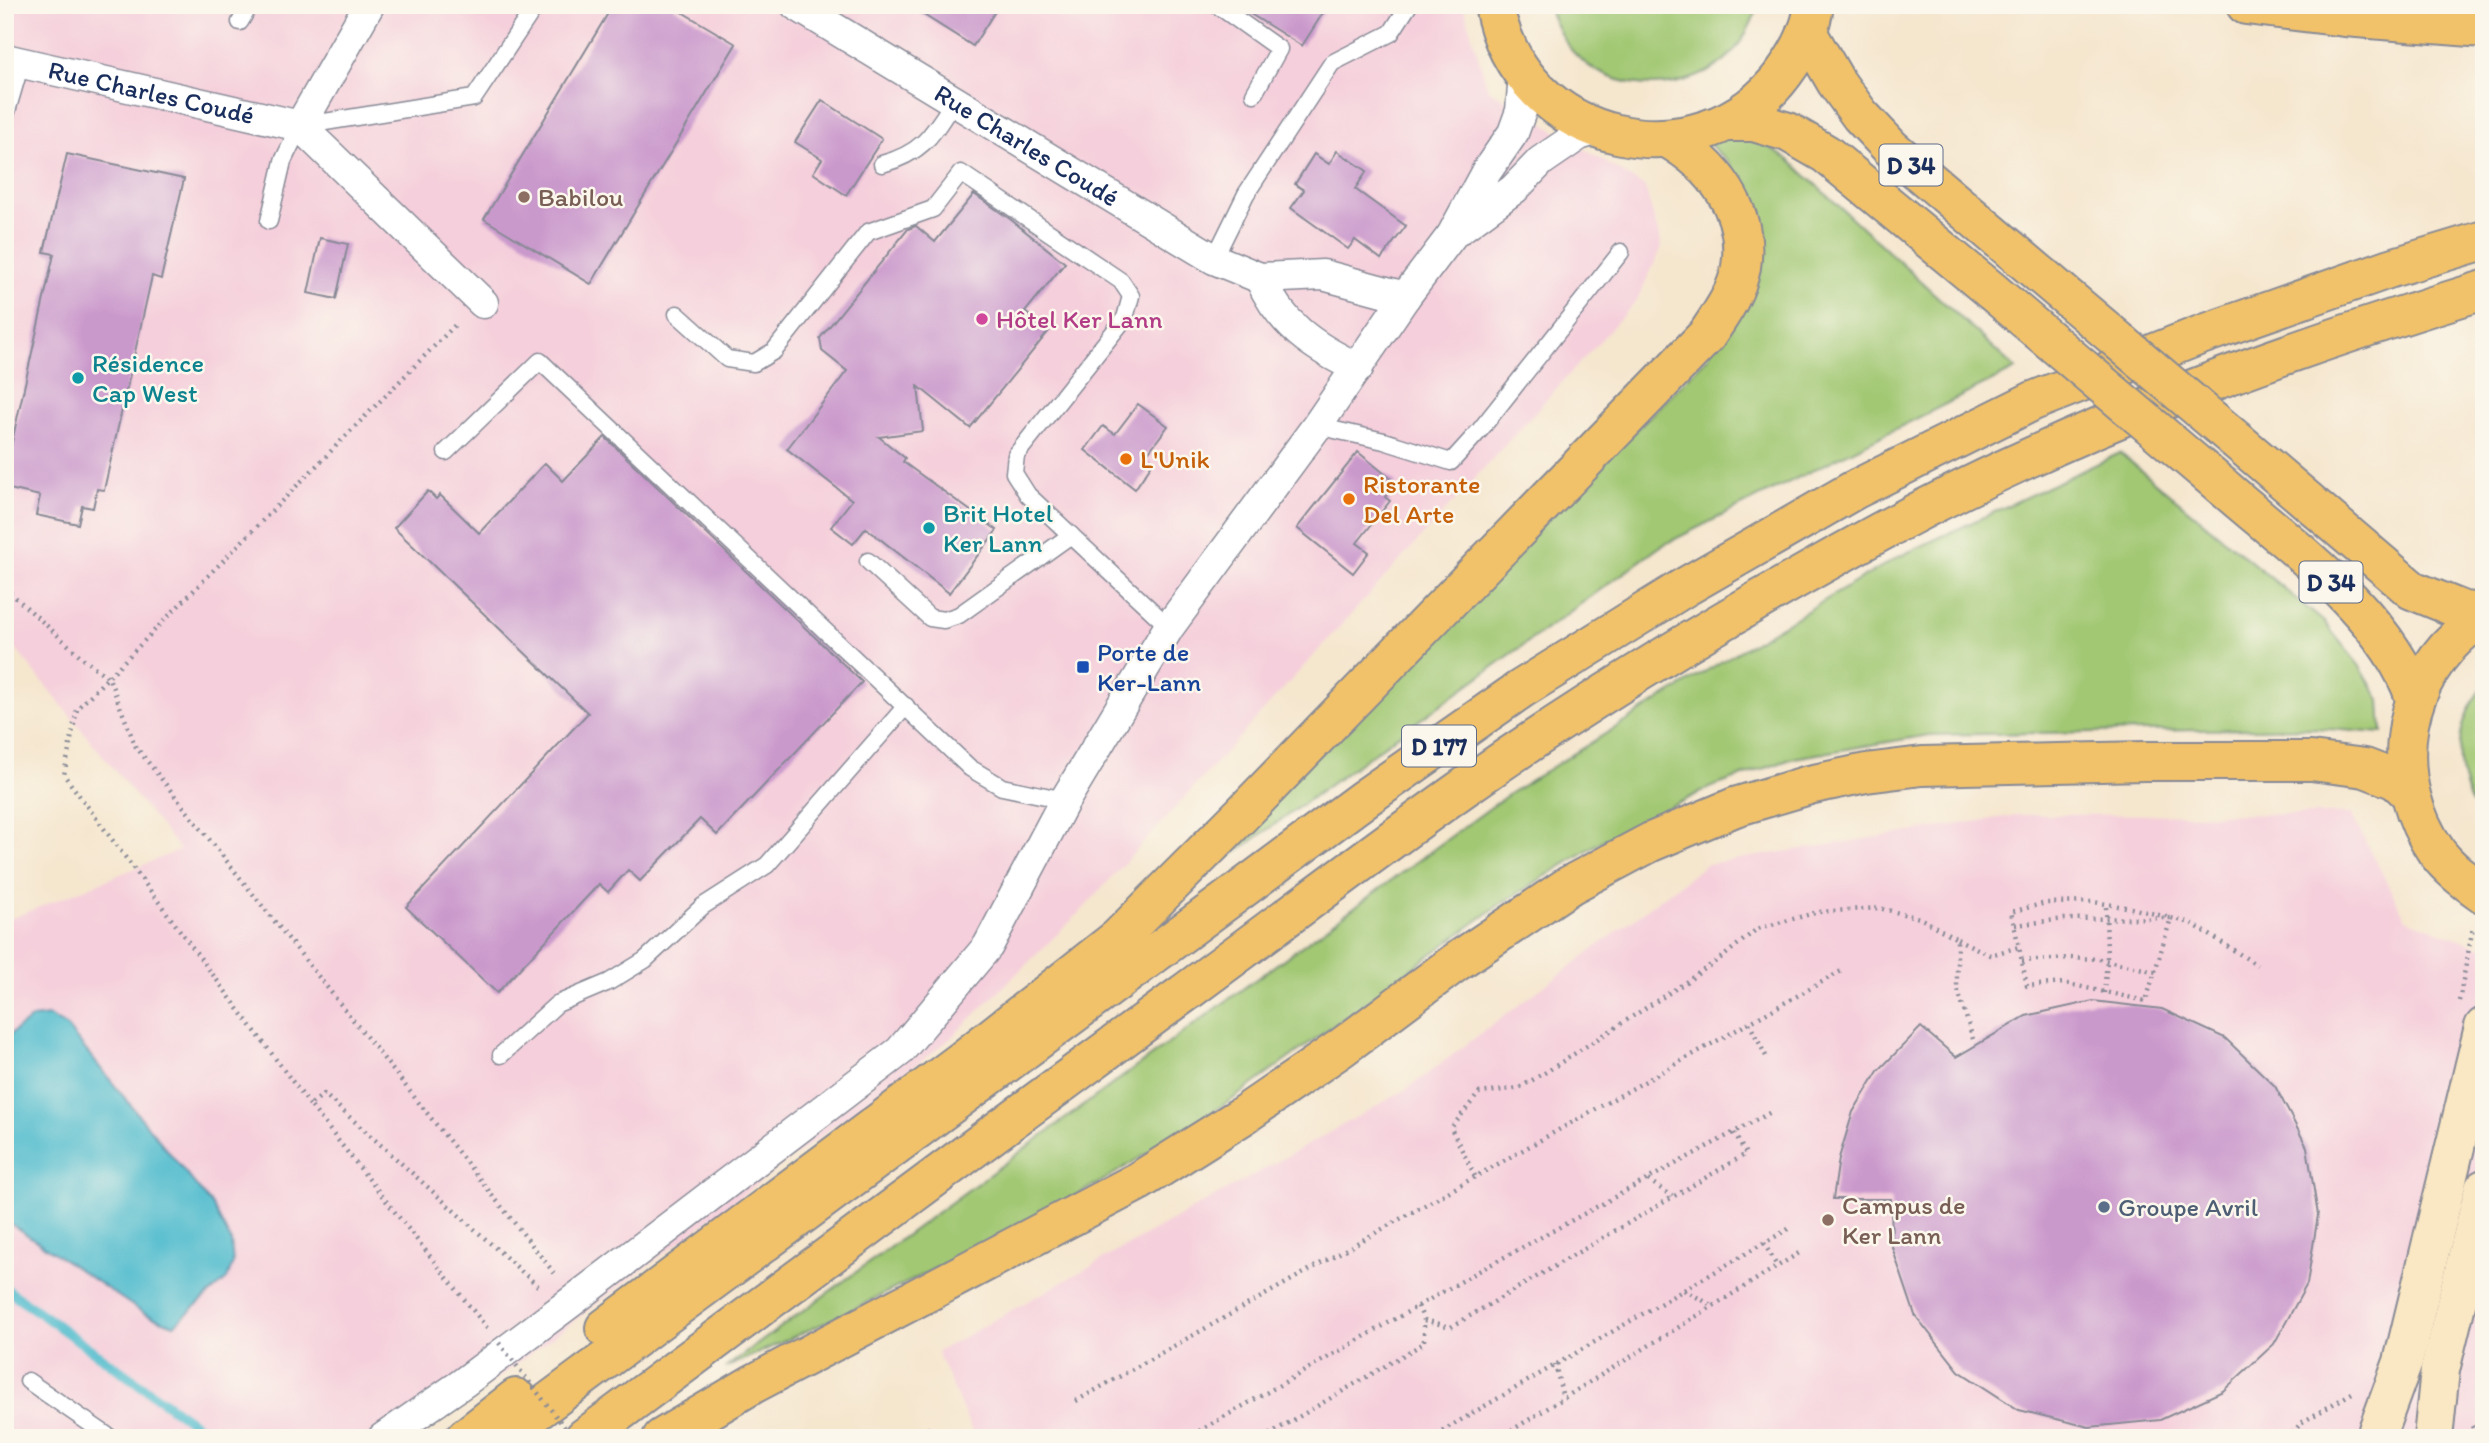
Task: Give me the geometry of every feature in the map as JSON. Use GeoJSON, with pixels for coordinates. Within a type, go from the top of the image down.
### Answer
{"type":"FeatureCollection","features":[{"type":"Feature","properties":{"kind":"main road"},"geometry":{"type":"LineString","coordinates":[[1494,5],[1501,32],[1511,54],[1539,92],[1577,120],[1599,130],[1632,138],[1667,138],[1697,133],[1727,122],[1753,106],[1775,85],[1794,60],[1810,19]]}},
{"type":"Feature","properties":{"kind":"main road"},"geometry":{"type":"LineString","coordinates":[[2246,5],[2345,17],[2484,28]]}},
{"type":"Feature","properties":{"kind":"main road","name":"D 34"},"geometry":{"type":"LineString","coordinates":[[1810,19],[1836,82],[1860,115],[1891,148],[2412,590],[2464,611],[2484,615]]}},
{"type":"Feature","properties":{"kind":"main road","name":"D 34"},"geometry":{"type":"LineString","coordinates":[[1727,122],[1754,122],[1788,132],[1826,154],[1993,292],[2321,572],[2362,612],[2390,648],[2410,682],[2415,698]]}},
{"type":"Feature","properties":{"kind":"main road"},"geometry":{"type":"LineString","coordinates":[[465,1438],[665,1282],[994,1036],[1118,937],[1242,814],[1707,335],[1727,306],[1741,267],[1741,235],[1733,203],[1720,181],[1684,148],[1667,138]]}},
{"type":"Feature","properties":{"kind":"main road","name":"D 177"},"geometry":{"type":"LineString","coordinates":[[500,1438],[1376,790],[1521,690],[1685,587],[1854,490],[2033,401],[2198,336],[2391,268],[2484,240]]}},
{"type":"Feature","properties":{"kind":"main road","name":"D 177"},"geometry":{"type":"LineString","coordinates":[[584,1438],[1389,842],[1550,730],[1714,626],[1883,530],[2069,439],[2235,373],[2484,290]]}},
{"type":"Feature","properties":{"kind":"main road"},"geometry":{"type":"LineString","coordinates":[[2484,615],[2458,635],[2433,664],[2415,698],[2406,740],[2405,761],[2410,793],[2421,824],[2437,852],[2459,876],[2484,894]]}},
{"type":"Feature","properties":{"kind":"main road"},"geometry":{"type":"LineString","coordinates":[[662,1438],[753,1384],[1139,1181],[1242,1116],[1341,1048],[1456,962],[1570,885],[1651,842],[1735,807],[1809,785],[1866,773],[1911,768],[2145,761],[2311,761],[2365,768],[2396,780],[2410,793]]}},
{"type":"Feature","properties":{"kind":"street"},"geometry":{"type":"LineString","coordinates":[[369,5],[300,126],[472,311]]}},
{"type":"Feature","properties":{"kind":"street","name":"Rue Charles Coudé"},"geometry":{"type":"LineString","coordinates":[[796,5],[1213,259],[1260,278],[1323,275],[1405,297]]}},
{"type":"Feature","properties":{"kind":"street","name":"Rue Charles Coudé"},"geometry":{"type":"LineString","coordinates":[[13,61],[300,126]]}},
{"type":"Feature","properties":{"kind":"street"},"geometry":{"type":"LineString","coordinates":[[383,1438],[463,1383],[562,1297],[900,1051],[988,946],[1065,800],[1169,627],[1317,426],[1405,297],[1452,234],[1486,172],[1513,133],[1521,111],[1524,74]]}},
{"type":"Feature","properties":{"kind":"street"},"geometry":{"type":"LineString","coordinates":[[1452,234],[1514,189],[1541,161],[1579,135],[1599,130]]}},
{"type":"Feature","properties":{"kind":"street"},"geometry":{"type":"LineString","coordinates":[[1260,278],[1272,304],[1299,333],[1333,356],[1358,368]]}},
{"type":"Feature","properties":{"kind":"street"},"geometry":{"type":"LineString","coordinates":[[2363,1434],[2403,1362],[2484,1027]]}},
{"type":"Feature","properties":{"kind":"street"},"geometry":{"type":"LineString","coordinates":[[2432,1438],[2441,1370],[2484,1189]]}},
{"type":"Feature","properties":{"kind":"street"},"geometry":{"type":"LineString","coordinates":[[2363,1434],[2397,1431],[2421,1438]]}},
{"type":"Feature","properties":{"kind":"lane"},"geometry":{"type":"LineString","coordinates":[[240,22],[250,5]]}},
{"type":"Feature","properties":{"kind":"lane"},"geometry":{"type":"LineString","coordinates":[[269,221],[283,161],[300,126],[474,97],[536,5]]}},
{"type":"Feature","properties":{"kind":"lane"},"geometry":{"type":"LineString","coordinates":[[1217,5],[1279,49],[1254,94]]}},
{"type":"Feature","properties":{"kind":"lane"},"geometry":{"type":"LineString","coordinates":[[1213,259],[1246,194],[1332,63],[1391,33],[1409,5]]}},
{"type":"Feature","properties":{"kind":"lane"},"geometry":{"type":"LineString","coordinates":[[5,118],[13,61]]}},
{"type":"Feature","properties":{"kind":"lane"},"geometry":{"type":"LineString","coordinates":[[882,164],[902,159],[916,150],[932,134],[954,101]]}},
{"type":"Feature","properties":{"kind":"lane"},"geometry":{"type":"LineString","coordinates":[[677,314],[727,359],[754,363],[774,351],[868,232],[933,209],[961,173],[1121,281],[1131,296],[1125,318],[1016,454],[1014,473],[1028,495],[1169,627]]}},
{"type":"Feature","properties":{"kind":"lane"},"geometry":{"type":"LineString","coordinates":[[1317,426],[1384,441],[1451,462],[1480,430],[1621,252]]}},
{"type":"Feature","properties":{"kind":"lane"},"geometry":{"type":"LineString","coordinates":[[446,452],[540,361],[971,768],[1002,787],[1065,800]]}},
{"type":"Feature","properties":{"kind":"lane"},"geometry":{"type":"LineString","coordinates":[[868,561],[930,618],[944,620],[959,615],[1071,535]]}},
{"type":"Feature","properties":{"kind":"lane"},"geometry":{"type":"LineString","coordinates":[[501,1055],[557,1003],[609,982],[645,960],[703,906],[766,865],[906,706]]}},
{"type":"Feature","properties":{"kind":"lane"},"geometry":{"type":"LineString","coordinates":[[28,1381],[111,1438]]}},
{"type":"Feature","properties":{"kind":"path"},"geometry":{"type":"LineString","coordinates":[[472,311],[77,709],[64,775],[310,1105],[573,1438]]}},
{"type":"Feature","properties":{"kind":"path"},"geometry":{"type":"LineString","coordinates":[[5,588],[86,661],[109,678],[136,747],[562,1297]]}},
{"type":"Feature","properties":{"kind":"path"},"geometry":{"type":"LineString","coordinates":[[2171,918],[2146,1001],[2064,983],[2027,986],[2011,912],[2046,903],[2094,902],[2131,908],[2171,918],[2191,923],[2257,965]]}},
{"type":"Feature","properties":{"kind":"path"},"geometry":{"type":"LineString","coordinates":[[2104,993],[2108,961],[2106,905]]}},
{"type":"Feature","properties":{"kind":"path"},"geometry":{"type":"LineString","coordinates":[[1475,1176],[1451,1128],[1479,1093],[1518,1088],[1546,1072],[1693,977],[1757,929],[1818,912],[1879,908],[1920,918],[1990,955],[2019,947]]}},
{"type":"Feature","properties":{"kind":"path"},"geometry":{"type":"LineString","coordinates":[[2015,925],[2064,919],[2171,918]]}},
{"type":"Feature","properties":{"kind":"path"},"geometry":{"type":"LineString","coordinates":[[1957,939],[1957,988],[1973,1039]]}},
{"type":"Feature","properties":{"kind":"path"},"geometry":{"type":"LineString","coordinates":[[2022,961],[2069,958],[2108,961],[2156,972]]}},
{"type":"Feature","properties":{"kind":"path"},"geometry":{"type":"LineString","coordinates":[[1076,1401],[1844,969]]}},
{"type":"Feature","properties":{"kind":"path"},"geometry":{"type":"LineString","coordinates":[[1749,1023],[1768,1060]]}},
{"type":"Feature","properties":{"kind":"path"},"geometry":{"type":"LineString","coordinates":[[310,1105],[324,1094],[562,1297]]}},
{"type":"Feature","properties":{"kind":"path"},"geometry":{"type":"LineString","coordinates":[[1187,1438],[1418,1306],[1771,1112]]}},
{"type":"Feature","properties":{"kind":"path"},"geometry":{"type":"LineString","coordinates":[[1424,1320],[1451,1327],[1746,1154],[1734,1133]]}},
{"type":"Feature","properties":{"kind":"path"},"geometry":{"type":"LineString","coordinates":[[1648,1180],[1672,1196]]}},
{"type":"Feature","properties":{"kind":"path"},"geometry":{"type":"LineString","coordinates":[[1430,1438],[1790,1228]]}},
{"type":"Feature","properties":{"kind":"path"},"geometry":{"type":"LineString","coordinates":[[1764,1243],[1777,1266]]}},
{"type":"Feature","properties":{"kind":"path"},"geometry":{"type":"LineString","coordinates":[[1499,1438],[1799,1253]]}},
{"type":"Feature","properties":{"kind":"path"},"geometry":{"type":"LineString","coordinates":[[1683,1290],[1713,1306]]}},
{"type":"Feature","properties":{"kind":"path"},"geometry":{"type":"LineString","coordinates":[[1263,1438],[1424,1343],[1424,1320],[1418,1306]]}},
{"type":"Feature","properties":{"kind":"path"},"geometry":{"type":"LineString","coordinates":[[1555,1364],[1563,1398]]}},
{"type":"Feature","properties":{"kind":"path"},"geometry":{"type":"LineString","coordinates":[[2288,1438],[2301,1423],[2354,1392]]}},
{"type":"Feature","properties":{"kind":"path"},"geometry":{"type":"LineString","coordinates":[[901,1438],[930,1428],[934,1438]]}},
{"type":"Feature","properties":{"kind":"shaded area"},"geometry":{"type":"Polygon","coordinates":[[[5,5],[1463,5],[1488,89],[1645,187],[1662,247],[1637,300],[1083,909],[949,1040],[418,1438],[5,1438],[5,921],[180,850],[5,636],[5,5]]]}},
{"type":"Feature","properties":{"kind":"shaded area","name":"Campus de Ker Lann"},"geometry":{"type":"Polygon","coordinates":[[[2351,814],[2406,919],[2484,948],[2484,1438],[975,1438],[937,1352],[1407,1089],[1707,864],[2017,815],[2351,814]]]}},
{"type":"Feature","properties":{"kind":"green space"},"geometry":{"type":"Polygon","coordinates":[[[1547,5],[1759,5],[1741,41],[1733,52],[1716,66],[1697,77],[1653,85],[1609,77],[1590,66],[1573,52],[1565,41],[1547,5]]]}},
{"type":"Feature","properties":{"kind":"green space"},"geometry":{"type":"Polygon","coordinates":[[[1737,138],[1764,144],[1789,160],[2016,369],[1661,546],[1178,894],[1709,356],[1745,189],[1730,164],[1706,141],[1737,138]]]}},
{"type":"Feature","properties":{"kind":"green space"},"geometry":{"type":"Polygon","coordinates":[[[2120,453],[2324,622],[2359,665],[2380,700],[2382,733],[2313,728],[1929,735],[1794,758],[1709,788],[1604,840],[1499,905],[1233,1099],[1103,1181],[992,1241],[831,1320],[725,1368],[1509,794],[1719,663],[1898,557],[2120,453]]]}},
{"type":"Feature","properties":{"kind":"green space"},"geometry":{"type":"Polygon","coordinates":[[[2484,685],[2484,822],[2466,789],[2460,753],[2466,718],[2484,685]]]}},
{"type":"Feature","properties":{"kind":"water"},"geometry":{"type":"Polygon","coordinates":[[[49,1016],[67,1027],[212,1205],[231,1241],[233,1263],[227,1279],[174,1325],[145,1314],[5,1220],[5,1038],[32,1018],[49,1016]]]}},
{"type":"Feature","properties":{"kind":"building"},"geometry":{"type":"Polygon","coordinates":[[[613,5],[670,5],[736,44],[591,284],[484,219],[613,5]]]}},
{"type":"Feature","properties":{"kind":"building"},"geometry":{"type":"Polygon","coordinates":[[[908,5],[999,5],[973,46],[908,5]]]}},
{"type":"Feature","properties":{"kind":"building"},"geometry":{"type":"Polygon","coordinates":[[[1236,5],[1328,5],[1302,46],[1236,5]]]}},
{"type":"Feature","properties":{"kind":"building"},"geometry":{"type":"Polygon","coordinates":[[[822,100],[882,139],[846,195],[813,173],[822,159],[795,142],[822,100]]]}},
{"type":"Feature","properties":{"kind":"building"},"geometry":{"type":"Polygon","coordinates":[[[1337,151],[1367,171],[1355,189],[1406,226],[1381,259],[1355,240],[1348,249],[1291,208],[1304,190],[1295,184],[1314,154],[1329,164],[1337,151]]]}},
{"type":"Feature","properties":{"kind":"building","name":"Résidence Cap West"},"geometry":{"type":"Polygon","coordinates":[[[67,154],[184,179],[161,279],[152,276],[104,490],[97,489],[93,508],[82,506],[78,524],[36,515],[40,496],[5,488],[5,473],[54,254],[44,252],[67,154]]]}},
{"type":"Feature","properties":{"kind":"building"},"geometry":{"type":"Polygon","coordinates":[[[974,194],[1065,263],[1025,312],[1049,331],[970,428],[918,386],[923,431],[879,437],[905,458],[903,462],[997,530],[949,593],[866,528],[853,544],[831,527],[852,500],[787,449],[847,371],[822,351],[820,338],[908,229],[916,226],[935,242],[974,194]]]}},
{"type":"Feature","properties":{"kind":"building"},"geometry":{"type":"Polygon","coordinates":[[[320,238],[348,244],[336,299],[308,293],[320,238]]]}},
{"type":"Feature","properties":{"kind":"building"},"geometry":{"type":"Polygon","coordinates":[[[1138,404],[1168,426],[1144,458],[1152,464],[1135,489],[1085,450],[1103,426],[1115,434],[1138,404]]]}},
{"type":"Feature","properties":{"kind":"building"},"geometry":{"type":"Polygon","coordinates":[[[605,437],[862,682],[717,835],[700,819],[640,881],[628,870],[608,892],[599,884],[497,993],[406,907],[588,713],[394,528],[428,491],[436,499],[440,495],[479,533],[545,463],[563,481],[605,437]]]}},
{"type":"Feature","properties":{"kind":"building"},"geometry":{"type":"Polygon","coordinates":[[[1358,452],[1396,483],[1385,497],[1390,501],[1357,543],[1369,552],[1353,573],[1297,528],[1358,452]]]}},
{"type":"Feature","properties":{"kind":"building","name":"Groupe Avril"},"geometry":{"type":"Polygon","coordinates":[[[2093,1001],[2162,1009],[2225,1038],[2275,1086],[2307,1147],[2318,1215],[2307,1284],[2274,1344],[2223,1391],[2160,1420],[2089,1427],[2019,1410],[1959,1371],[1915,1315],[1892,1247],[1891,1199],[1833,1199],[1839,1158],[1853,1112],[1878,1071],[1921,1027],[1956,1057],[2026,1016],[2093,1001]]]}},
{"type":"Feature","properties":{"kind":"waterway"},"geometry":{"type":"LineString","coordinates":[[5,1288],[214,1438]]}},
{"type":"Feature","properties":{"kind":"place","name":"Babilou"},"geometry":{"type":"Point","coordinates":[524,197]}},
{"type":"Feature","properties":{"kind":"place","name":"Hôtel Ker Lann"},"geometry":{"type":"Point","coordinates":[982,319]}},
{"type":"Feature","properties":{"kind":"place","name":"Résidence Cap West"},"geometry":{"type":"Point","coordinates":[78,378]}},
{"type":"Feature","properties":{"kind":"place","name":"L'Unik"},"geometry":{"type":"Point","coordinates":[1126,459]}},
{"type":"Feature","properties":{"kind":"place","name":"Ristorante Del Arte"},"geometry":{"type":"Point","coordinates":[1349,499]}},
{"type":"Feature","properties":{"kind":"place","name":"Brit Hotel Ker Lann"},"geometry":{"type":"Point","coordinates":[929,528]}},
{"type":"Feature","properties":{"kind":"place","name":"Porte de Ker-Lann"},"geometry":{"type":"Point","coordinates":[1083,667]}},
{"type":"Feature","properties":{"kind":"place","name":"Groupe Avril"},"geometry":{"type":"Point","coordinates":[2104,1207]}},
{"type":"Feature","properties":{"kind":"place","name":"Campus de Ker Lann"},"geometry":{"type":"Point","coordinates":[1828,1220]}}]}
